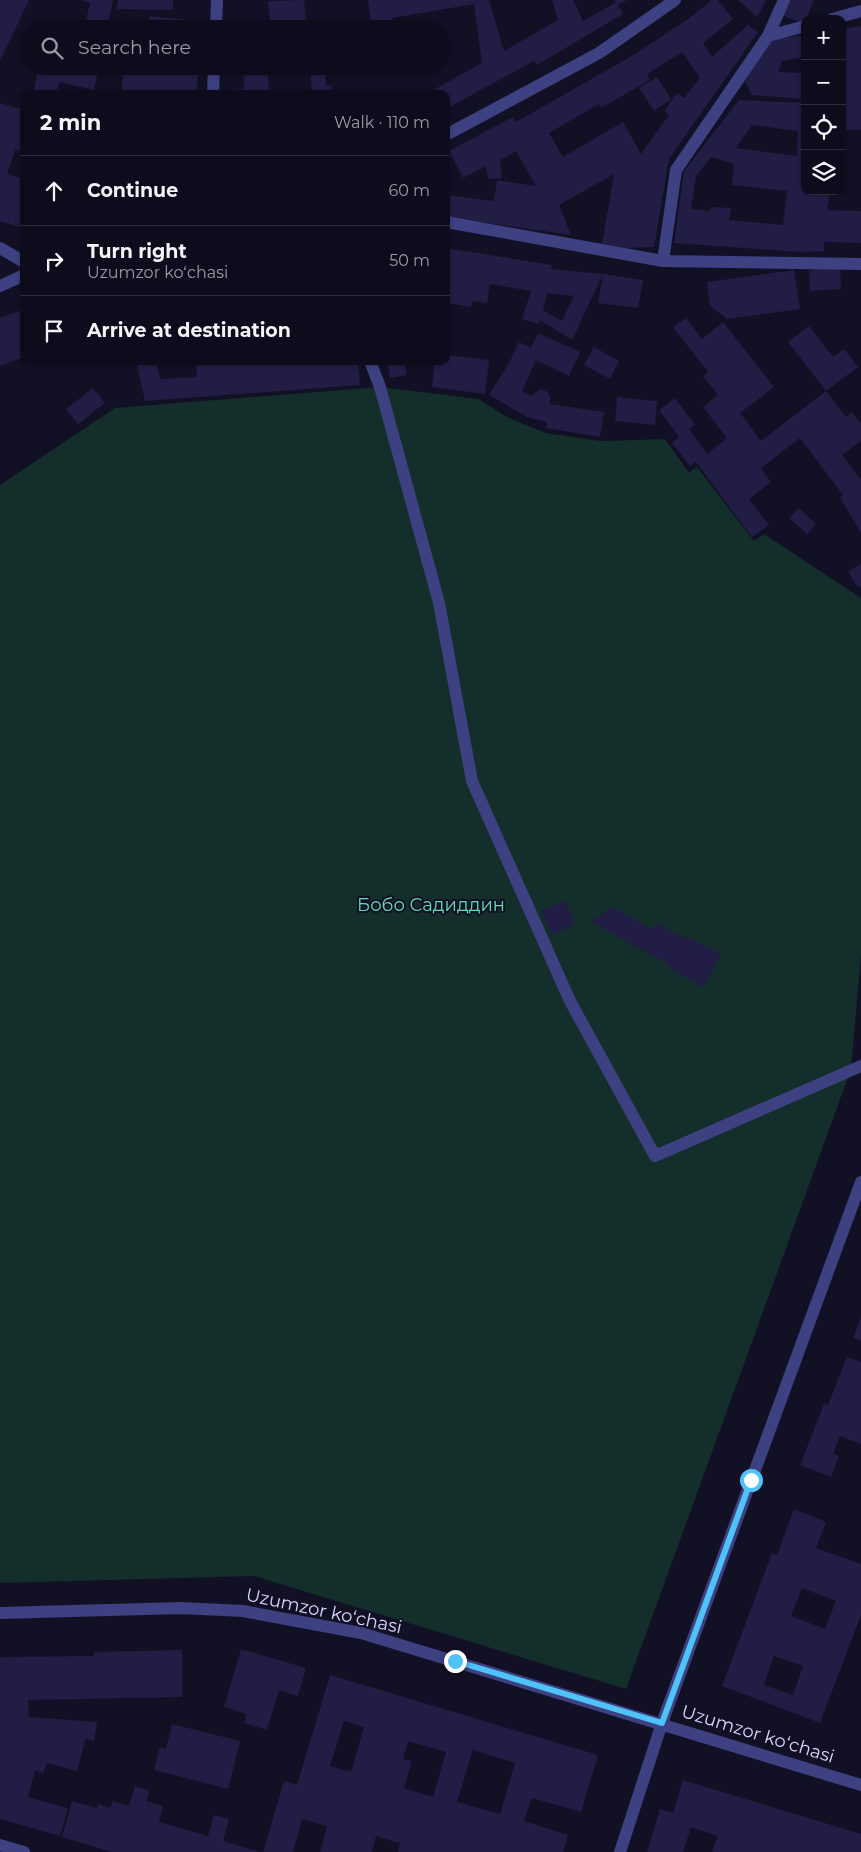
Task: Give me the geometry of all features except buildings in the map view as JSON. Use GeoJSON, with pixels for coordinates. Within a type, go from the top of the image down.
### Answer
{"type":"FeatureCollection","features":[{"type":"Feature","properties":{"kind":"street"},"geometry":{"type":"LineString","coordinates":[[216,20],[217,0]]}},
{"type":"Feature","properties":{"kind":"street"},"geometry":{"type":"LineString","coordinates":[[450,133],[599,54],[675,0]]}},
{"type":"Feature","properties":{"kind":"street"},"geometry":{"type":"LineString","coordinates":[[663,261],[676,170],[768,36],[784,0]]}},
{"type":"Feature","properties":{"kind":"street"},"geometry":{"type":"LineString","coordinates":[[846,15],[861,11]]}},
{"type":"Feature","properties":{"kind":"street"},"geometry":{"type":"LineString","coordinates":[[768,36],[801,27]]}},
{"type":"Feature","properties":{"kind":"street"},"geometry":{"type":"LineString","coordinates":[[213,90],[214,75]]}},
{"type":"Feature","properties":{"kind":"street"},"geometry":{"type":"LineString","coordinates":[[450,223],[663,261],[861,264]]}},
{"type":"Feature","properties":{"kind":"street"},"geometry":{"type":"LineString","coordinates":[[0,248],[20,260]]}},
{"type":"Feature","properties":{"kind":"street"},"geometry":{"type":"LineString","coordinates":[[0,286],[20,277]]}},
{"type":"Feature","properties":{"kind":"street"},"geometry":{"type":"LineString","coordinates":[[372,365],[380,387],[439,603],[472,781],[570,1001],[655,1156],[861,1066]]}},
{"type":"Feature","properties":{"kind":"street"},"geometry":{"type":"LineString","coordinates":[[620,1852],[662,1723],[861,1182]]}},
{"type":"Feature","properties":{"kind":"street","name":"Uzumzor koʻchasi"},"geometry":{"type":"LineString","coordinates":[[0,1613],[181,1608],[260,1613],[361,1633],[861,1785]]}},
{"type":"Feature","properties":{"kind":"street"},"geometry":{"type":"LineString","coordinates":[[0,1845],[18,1851]]}},
{"type":"Feature","properties":{"kind":"green space","name":"Бобо Садиддин"},"geometry":{"type":"Polygon","coordinates":[[[380,387],[478,399],[507,417],[546,433],[601,441],[665,439],[689,473],[697,467],[754,541],[764,534],[861,598],[861,955],[851,1069],[626,1689],[254,1576],[0,1583],[0,485],[115,408],[380,387]]]}},
{"type":"Feature","properties":{"kind":"route"},"geometry":{"type":"LineString","coordinates":[[455,1661],[662,1723],[751,1480]]}}]}
